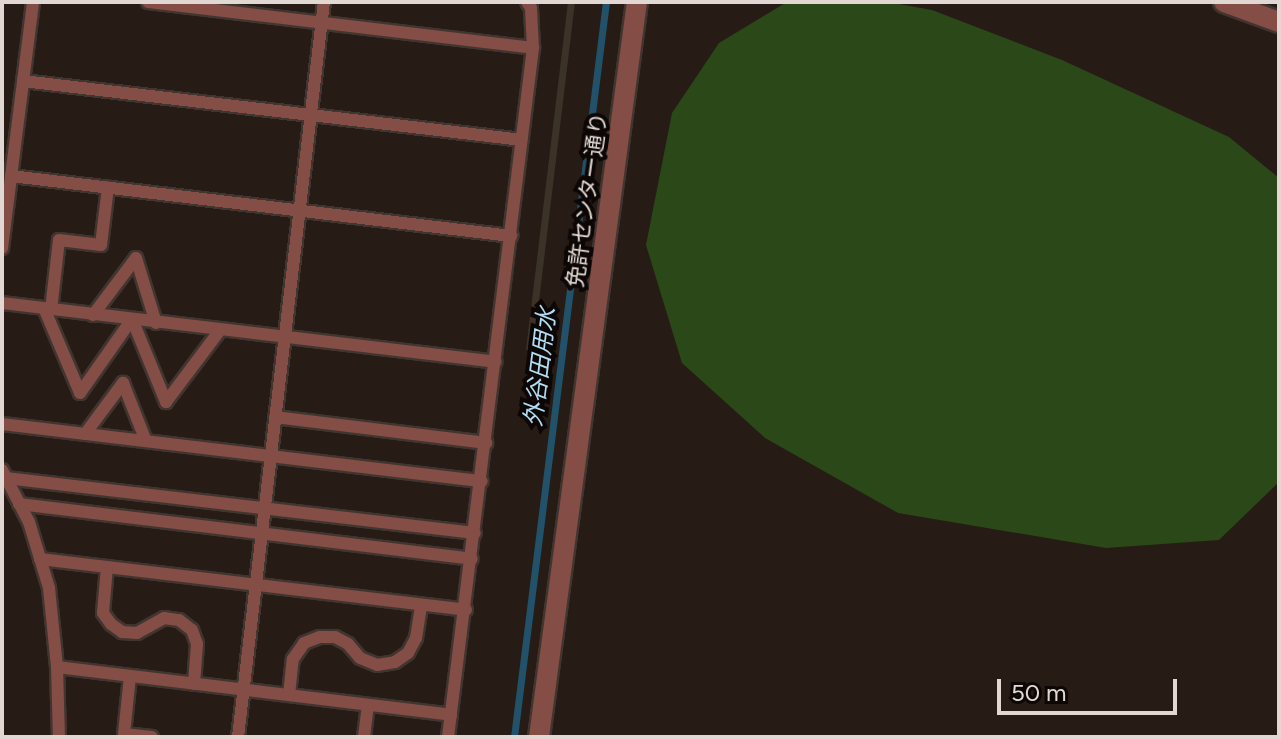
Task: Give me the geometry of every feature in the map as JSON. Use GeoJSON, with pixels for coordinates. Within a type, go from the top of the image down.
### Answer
{"type":"FeatureCollection","features":[{"type":"Feature","properties":{"kind":"street","name":"免許センター通り"},"geometry":{"type":"LineString","coordinates":[[539,737],[637,2]]}},
{"type":"Feature","properties":{"kind":"street"},"geometry":{"type":"LineString","coordinates":[[1224,2],[1279,22]]}},
{"type":"Feature","properties":{"kind":"lane"},"geometry":{"type":"LineString","coordinates":[[2,248],[33,2]]}},
{"type":"Feature","properties":{"kind":"lane"},"geometry":{"type":"LineString","coordinates":[[148,2],[533,48]]}},
{"type":"Feature","properties":{"kind":"lane"},"geometry":{"type":"LineString","coordinates":[[238,737],[324,2]]}},
{"type":"Feature","properties":{"kind":"lane"},"geometry":{"type":"LineString","coordinates":[[448,737],[533,48],[531,8],[527,2]]}},
{"type":"Feature","properties":{"kind":"lane"},"geometry":{"type":"LineString","coordinates":[[23,81],[522,140]]}},
{"type":"Feature","properties":{"kind":"lane"},"geometry":{"type":"LineString","coordinates":[[11,176],[511,236]]}},
{"type":"Feature","properties":{"kind":"lane"},"geometry":{"type":"LineString","coordinates":[[108,187],[101,245],[59,240],[48,309],[80,393],[132,319]]}},
{"type":"Feature","properties":{"kind":"lane"},"geometry":{"type":"LineString","coordinates":[[93,315],[136,258],[156,323]]}},
{"type":"Feature","properties":{"kind":"lane"},"geometry":{"type":"LineString","coordinates":[[2,303],[495,362]]}},
{"type":"Feature","properties":{"kind":"lane"},"geometry":{"type":"LineString","coordinates":[[132,319],[166,402],[220,330]]}},
{"type":"Feature","properties":{"kind":"lane"},"geometry":{"type":"LineString","coordinates":[[85,434],[123,383],[146,441]]}},
{"type":"Feature","properties":{"kind":"lane"},"geometry":{"type":"LineString","coordinates":[[275,417],[486,443]]}},
{"type":"Feature","properties":{"kind":"lane"},"geometry":{"type":"LineString","coordinates":[[2,424],[482,481]]}},
{"type":"Feature","properties":{"kind":"lane"},"geometry":{"type":"LineString","coordinates":[[4,474],[475,533]]}},
{"type":"Feature","properties":{"kind":"lane"},"geometry":{"type":"LineString","coordinates":[[4,474],[19,504],[49,588],[57,667],[59,737]]}},
{"type":"Feature","properties":{"kind":"lane"},"geometry":{"type":"LineString","coordinates":[[19,504],[472,559]]}},
{"type":"Feature","properties":{"kind":"lane"},"geometry":{"type":"LineString","coordinates":[[40,559],[466,610]]}},
{"type":"Feature","properties":{"kind":"lane"},"geometry":{"type":"LineString","coordinates":[[107,567],[103,613],[111,624],[122,632],[137,633],[164,618],[179,620],[192,630],[197,644],[194,684]]}},
{"type":"Feature","properties":{"kind":"lane"},"geometry":{"type":"LineString","coordinates":[[289,695],[293,659],[304,643],[320,637],[335,637],[348,644],[360,658],[377,665],[395,662],[408,653],[416,638],[421,607]]}},
{"type":"Feature","properties":{"kind":"lane"},"geometry":{"type":"LineString","coordinates":[[57,667],[451,715]]}},
{"type":"Feature","properties":{"kind":"lane"},"geometry":{"type":"LineString","coordinates":[[130,676],[124,734],[152,737]]}},
{"type":"Feature","properties":{"kind":"lane"},"geometry":{"type":"LineString","coordinates":[[364,737],[368,705]]}},
{"type":"Feature","properties":{"kind":"green space"},"geometry":{"type":"Polygon","coordinates":[[[787,2],[888,2],[932,10],[1062,60],[1229,137],[1279,178],[1279,482],[1219,540],[1106,548],[898,513],[765,438],[682,363],[646,245],[672,113],[719,43],[787,2]]]}},
{"type":"Feature","properties":{"kind":"building"},"geometry":{"type":"Polygon","coordinates":[[[568,2],[575,2],[533,351],[526,350],[568,2]]]}},
{"type":"Feature","properties":{"kind":"waterway","name":"外谷田用水"},"geometry":{"type":"LineString","coordinates":[[514,737],[606,2]]}}]}
